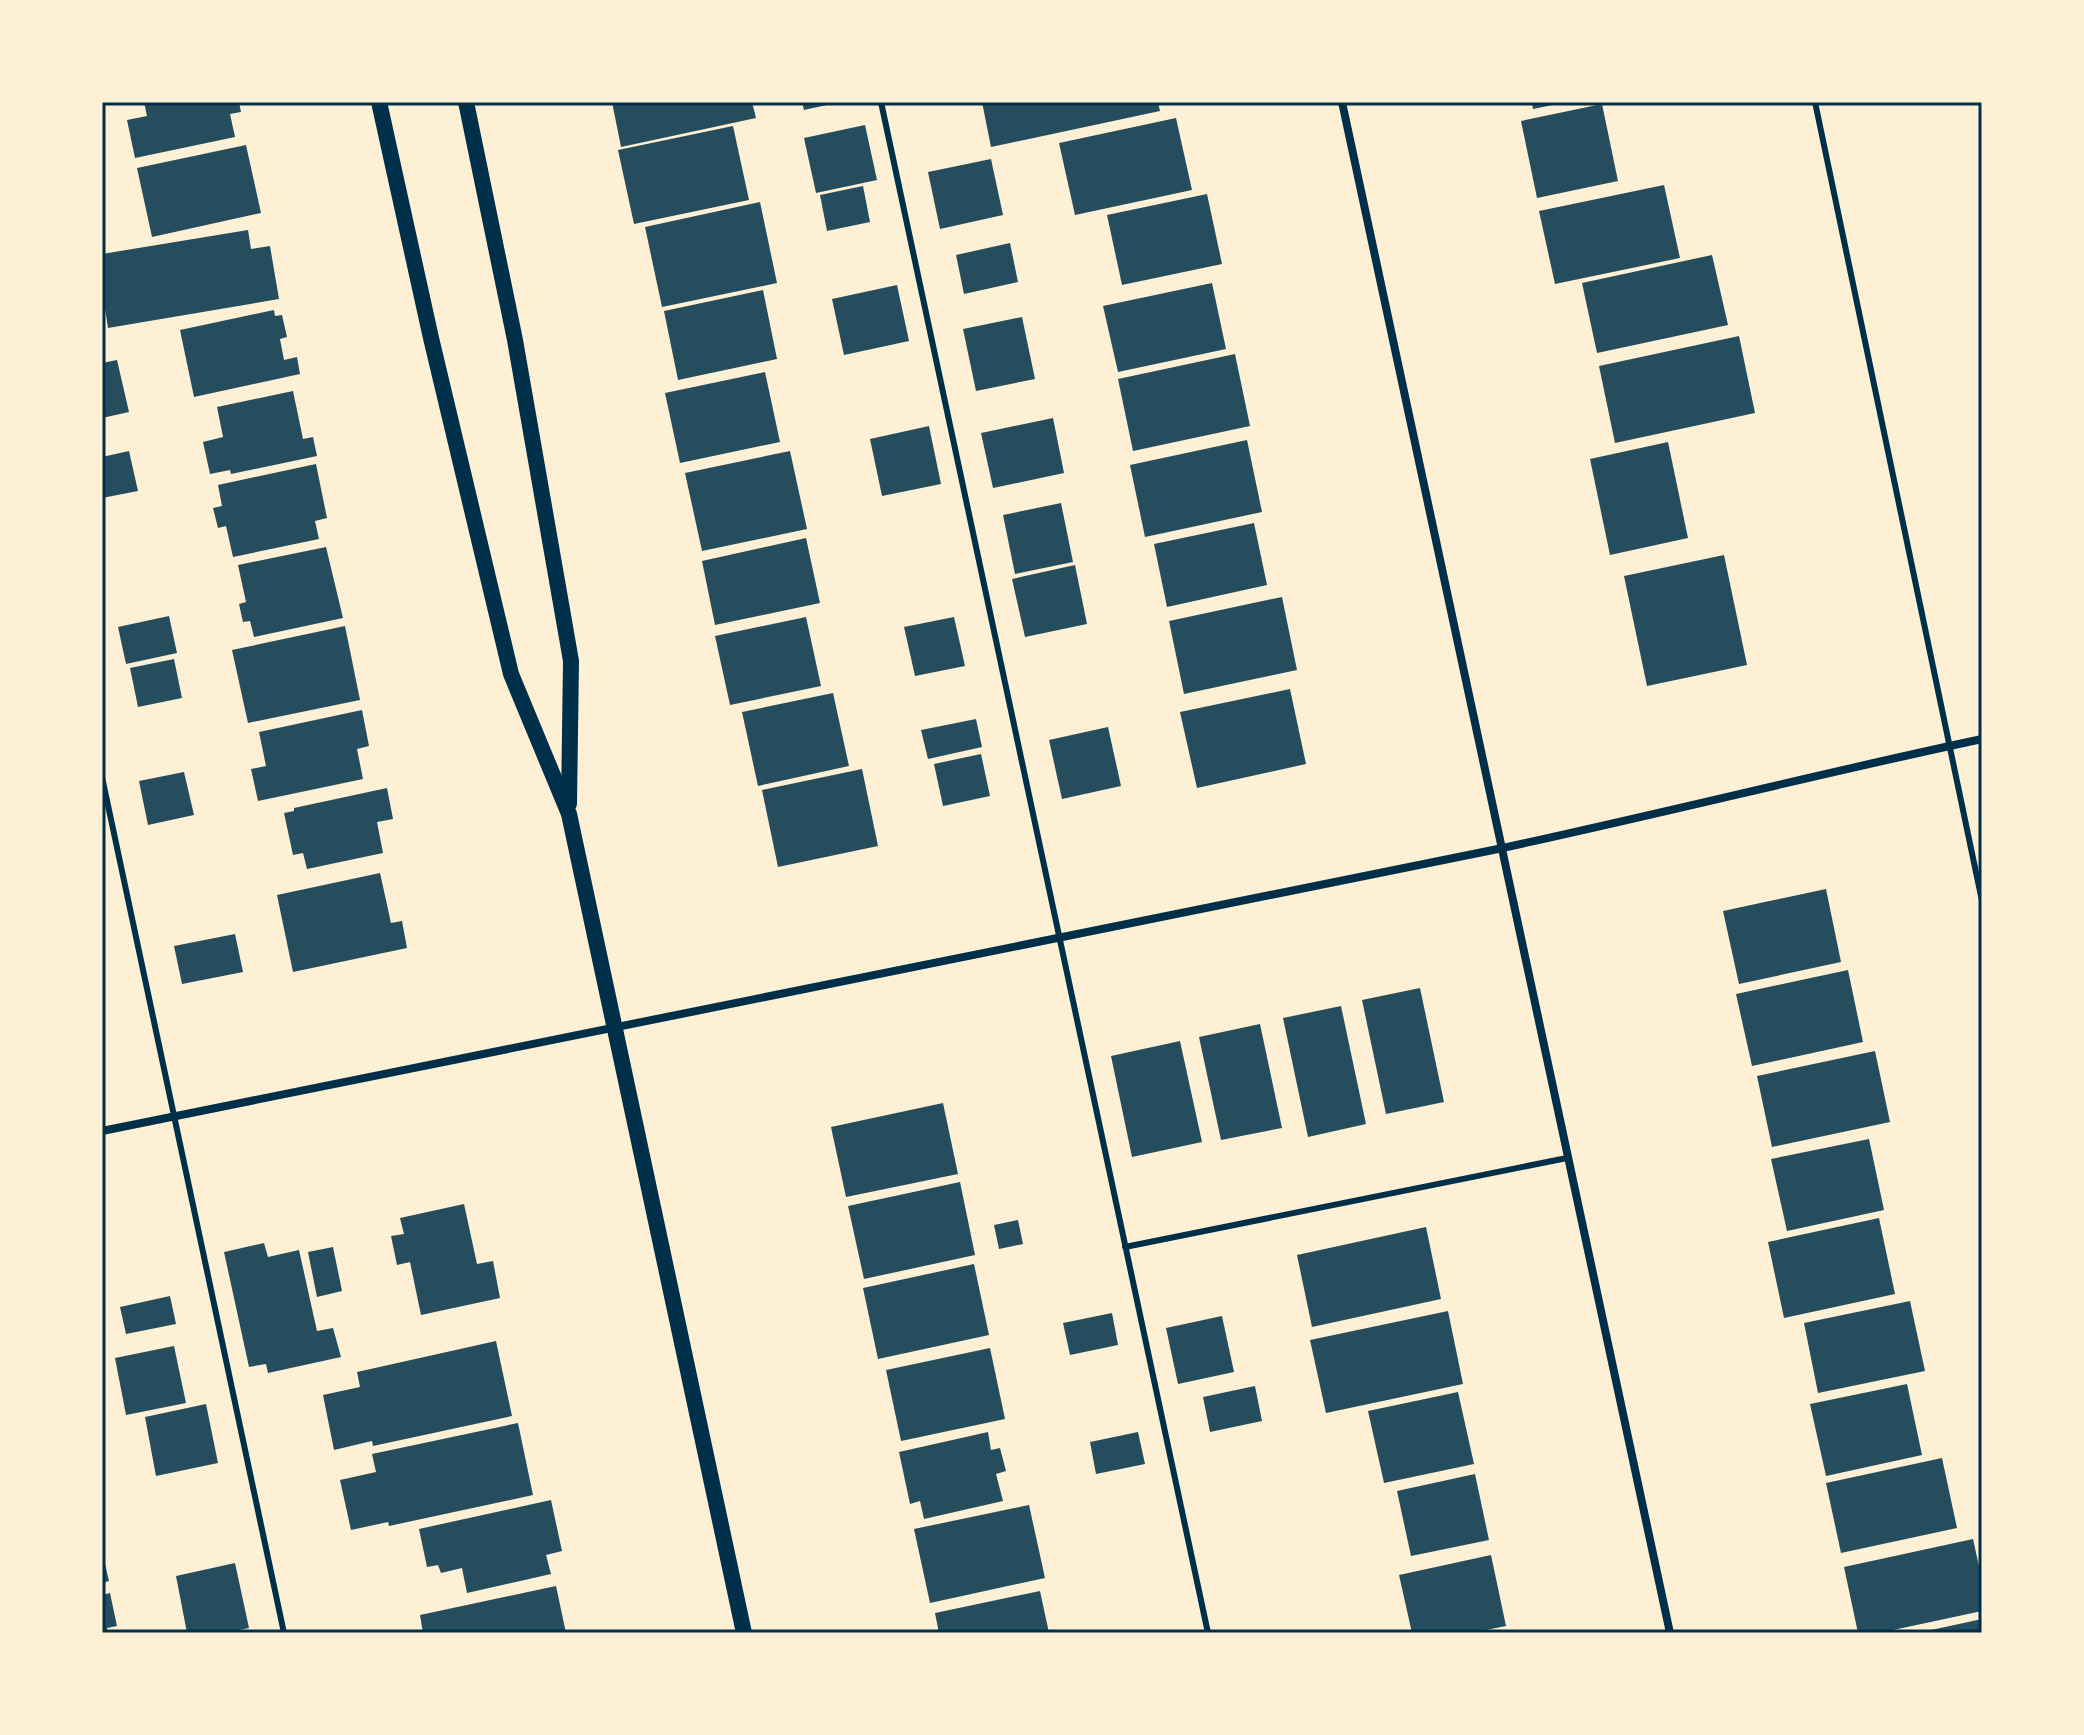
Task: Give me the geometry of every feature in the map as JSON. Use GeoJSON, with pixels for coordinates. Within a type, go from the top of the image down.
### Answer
{"type":"FeatureCollection","features":[{"type":"Feature","properties":{"kind":"main road"},"geometry":{"type":"LineString","coordinates":[[379,102],[511,674],[569,814],[744,1633]]}},
{"type":"Feature","properties":{"kind":"main road"},"geometry":{"type":"LineString","coordinates":[[466,102],[515,340],[571,661],[569,814]]}},
{"type":"Feature","properties":{"kind":"street"},"geometry":{"type":"LineString","coordinates":[[1342,102],[1670,1633]]}},
{"type":"Feature","properties":{"kind":"street"},"geometry":{"type":"LineString","coordinates":[[102,1131],[1059,941],[1501,848],[1982,739]]}},
{"type":"Feature","properties":{"kind":"lane"},"geometry":{"type":"LineString","coordinates":[[881,102],[1208,1633]]}},
{"type":"Feature","properties":{"kind":"lane"},"geometry":{"type":"LineString","coordinates":[[1815,102],[1982,901]]}},
{"type":"Feature","properties":{"kind":"lane"},"geometry":{"type":"LineString","coordinates":[[102,777],[284,1633]]}},
{"type":"Feature","properties":{"kind":"lane"},"geometry":{"type":"LineString","coordinates":[[1125,1247],[1567,1158]]}},
{"type":"Feature","properties":{"kind":"building"},"geometry":{"type":"Polygon","coordinates":[[[144,102],[239,102],[241,112],[230,114],[235,137],[135,158],[127,120],[147,116],[144,102]]]}},
{"type":"Feature","properties":{"kind":"building"},"geometry":{"type":"Polygon","coordinates":[[[612,102],[752,102],[756,118],[621,147],[612,102]]]}},
{"type":"Feature","properties":{"kind":"building"},"geometry":{"type":"Polygon","coordinates":[[[802,102],[836,102],[836,103],[804,110],[802,102]]]}},
{"type":"Feature","properties":{"kind":"building"},"geometry":{"type":"Polygon","coordinates":[[[982,102],[1158,102],[1160,111],[991,147],[982,102]]]}},
{"type":"Feature","properties":{"kind":"building"},"geometry":{"type":"Polygon","coordinates":[[[1532,102],[1562,102],[1562,103],[1533,109],[1532,102]]]}},
{"type":"Feature","properties":{"kind":"building"},"geometry":{"type":"Polygon","coordinates":[[[1602,104],[1618,181],[1537,198],[1521,121],[1602,104]]]}},
{"type":"Feature","properties":{"kind":"building"},"geometry":{"type":"Polygon","coordinates":[[[1176,118],[1192,190],[1075,215],[1059,143],[1176,118]]]}},
{"type":"Feature","properties":{"kind":"building"},"geometry":{"type":"Polygon","coordinates":[[[865,125],[877,180],[816,193],[804,138],[865,125]]]}},
{"type":"Feature","properties":{"kind":"building"},"geometry":{"type":"Polygon","coordinates":[[[733,126],[749,200],[634,224],[618,150],[733,126]]]}},
{"type":"Feature","properties":{"kind":"building"},"geometry":{"type":"Polygon","coordinates":[[[246,145],[261,213],[152,237],[137,168],[246,145]]]}},
{"type":"Feature","properties":{"kind":"building"},"geometry":{"type":"Polygon","coordinates":[[[991,159],[1003,215],[940,229],[928,172],[991,159]]]}},
{"type":"Feature","properties":{"kind":"building"},"geometry":{"type":"Polygon","coordinates":[[[1664,185],[1680,258],[1555,284],[1539,211],[1664,185]]]}},
{"type":"Feature","properties":{"kind":"building"},"geometry":{"type":"Polygon","coordinates":[[[863,186],[870,222],[827,231],[820,195],[863,186]]]}},
{"type":"Feature","properties":{"kind":"building"},"geometry":{"type":"Polygon","coordinates":[[[1207,194],[1222,264],[1122,285],[1107,215],[1207,194]]]}},
{"type":"Feature","properties":{"kind":"building"},"geometry":{"type":"Polygon","coordinates":[[[760,202],[777,283],[662,307],[645,227],[760,202]]]}},
{"type":"Feature","properties":{"kind":"building"},"geometry":{"type":"Polygon","coordinates":[[[248,230],[251,249],[270,246],[279,299],[108,328],[102,289],[102,254],[248,230]]]}},
{"type":"Feature","properties":{"kind":"building"},"geometry":{"type":"Polygon","coordinates":[[[1010,243],[1018,282],[964,294],[956,255],[1010,243]]]}},
{"type":"Feature","properties":{"kind":"building"},"geometry":{"type":"Polygon","coordinates":[[[1712,255],[1728,325],[1597,353],[1582,283],[1712,255]]]}},
{"type":"Feature","properties":{"kind":"building"},"geometry":{"type":"Polygon","coordinates":[[[1212,283],[1226,349],[1118,372],[1103,306],[1212,283]]]}},
{"type":"Feature","properties":{"kind":"building"},"geometry":{"type":"Polygon","coordinates":[[[897,285],[909,341],[844,355],[832,299],[897,285]]]}},
{"type":"Feature","properties":{"kind":"building"},"geometry":{"type":"Polygon","coordinates":[[[763,290],[777,359],[678,380],[664,311],[763,290]]]}},
{"type":"Feature","properties":{"kind":"building"},"geometry":{"type":"Polygon","coordinates":[[[274,310],[275,316],[282,315],[287,337],[280,339],[284,360],[297,357],[300,374],[194,397],[180,330],[274,310]]]}},
{"type":"Feature","properties":{"kind":"building"},"geometry":{"type":"Polygon","coordinates":[[[1022,317],[1035,379],[976,391],[963,329],[1022,317]]]}},
{"type":"Feature","properties":{"kind":"building"},"geometry":{"type":"Polygon","coordinates":[[[1739,336],[1755,413],[1615,443],[1599,366],[1739,336]]]}},
{"type":"Feature","properties":{"kind":"building"},"geometry":{"type":"Polygon","coordinates":[[[1235,354],[1250,426],[1133,451],[1118,379],[1235,354]]]}},
{"type":"Feature","properties":{"kind":"building"},"geometry":{"type":"Polygon","coordinates":[[[117,360],[129,412],[102,418],[102,363],[117,360]]]}},
{"type":"Feature","properties":{"kind":"building"},"geometry":{"type":"Polygon","coordinates":[[[765,372],[780,442],[680,463],[665,393],[765,372]]]}},
{"type":"Feature","properties":{"kind":"building"},"geometry":{"type":"Polygon","coordinates":[[[293,391],[303,439],[313,437],[317,456],[231,474],[230,470],[210,474],[203,442],[223,437],[217,407],[293,391]]]}},
{"type":"Feature","properties":{"kind":"building"},"geometry":{"type":"Polygon","coordinates":[[[1053,418],[1064,473],[993,488],[981,433],[1053,418]]]}},
{"type":"Feature","properties":{"kind":"building"},"geometry":{"type":"Polygon","coordinates":[[[929,426],[941,484],[882,496],[870,439],[929,426]]]}},
{"type":"Feature","properties":{"kind":"building"},"geometry":{"type":"Polygon","coordinates":[[[1247,440],[1262,512],[1145,537],[1130,465],[1247,440]]]}},
{"type":"Feature","properties":{"kind":"building"},"geometry":{"type":"Polygon","coordinates":[[[1668,442],[1688,538],[1610,555],[1590,459],[1668,442]]]}},
{"type":"Feature","properties":{"kind":"building"},"geometry":{"type":"Polygon","coordinates":[[[129,451],[138,491],[102,498],[102,457],[129,451]]]}},
{"type":"Feature","properties":{"kind":"building"},"geometry":{"type":"Polygon","coordinates":[[[790,451],[807,529],[702,551],[685,473],[790,451]]]}},
{"type":"Feature","properties":{"kind":"building"},"geometry":{"type":"Polygon","coordinates":[[[316,464],[327,518],[315,521],[319,539],[233,557],[226,526],[218,528],[213,508],[222,506],[218,485],[316,464]]]}},
{"type":"Feature","properties":{"kind":"building"},"geometry":{"type":"Polygon","coordinates":[[[1061,503],[1073,562],[1015,574],[1003,515],[1061,503]]]}},
{"type":"Feature","properties":{"kind":"building"},"geometry":{"type":"Polygon","coordinates":[[[1254,523],[1267,585],[1167,607],[1154,544],[1254,523]]]}},
{"type":"Feature","properties":{"kind":"building"},"geometry":{"type":"Polygon","coordinates":[[[806,538],[820,603],[715,625],[702,561],[806,538]]]}},
{"type":"Feature","properties":{"kind":"building"},"geometry":{"type":"Polygon","coordinates":[[[326,547],[343,618],[254,637],[250,621],[243,622],[239,604],[246,602],[238,565],[326,547]]]}},
{"type":"Feature","properties":{"kind":"building"},"geometry":{"type":"Polygon","coordinates":[[[1724,555],[1747,665],[1647,686],[1624,576],[1724,555]]]}},
{"type":"Feature","properties":{"kind":"building"},"geometry":{"type":"Polygon","coordinates":[[[1075,565],[1087,624],[1025,637],[1012,579],[1075,565]]]}},
{"type":"Feature","properties":{"kind":"building"},"geometry":{"type":"Polygon","coordinates":[[[1282,597],[1297,670],[1184,694],[1169,621],[1282,597]]]}},
{"type":"Feature","properties":{"kind":"building"},"geometry":{"type":"Polygon","coordinates":[[[169,616],[177,653],[126,664],[118,627],[169,616]]]}},
{"type":"Feature","properties":{"kind":"building"},"geometry":{"type":"Polygon","coordinates":[[[806,617],[821,686],[730,705],[715,636],[806,617]]]}},
{"type":"Feature","properties":{"kind":"building"},"geometry":{"type":"Polygon","coordinates":[[[954,617],[965,666],[915,676],[904,627],[954,617]]]}},
{"type":"Feature","properties":{"kind":"building"},"geometry":{"type":"Polygon","coordinates":[[[345,626],[360,700],[248,723],[232,650],[345,626]]]}},
{"type":"Feature","properties":{"kind":"building"},"geometry":{"type":"Polygon","coordinates":[[[174,659],[182,698],[138,707],[130,668],[174,659]]]}},
{"type":"Feature","properties":{"kind":"building"},"geometry":{"type":"Polygon","coordinates":[[[1290,689],[1306,764],[1197,788],[1180,712],[1290,689]]]}},
{"type":"Feature","properties":{"kind":"building"},"geometry":{"type":"Polygon","coordinates":[[[833,693],[849,766],[758,786],[742,712],[833,693]]]}},
{"type":"Feature","properties":{"kind":"building"},"geometry":{"type":"Polygon","coordinates":[[[362,710],[369,746],[357,749],[363,779],[258,801],[251,769],[266,766],[259,732],[362,710]]]}},
{"type":"Feature","properties":{"kind":"building"},"geometry":{"type":"Polygon","coordinates":[[[976,719],[982,747],[928,759],[921,730],[976,719]]]}},
{"type":"Feature","properties":{"kind":"building"},"geometry":{"type":"Polygon","coordinates":[[[1108,727],[1121,786],[1062,799],[1049,740],[1108,727]]]}},
{"type":"Feature","properties":{"kind":"building"},"geometry":{"type":"Polygon","coordinates":[[[981,754],[990,796],[943,806],[934,764],[981,754]]]}},
{"type":"Feature","properties":{"kind":"building"},"geometry":{"type":"Polygon","coordinates":[[[862,769],[878,846],[778,867],[762,790],[862,769]]]}},
{"type":"Feature","properties":{"kind":"building"},"geometry":{"type":"Polygon","coordinates":[[[184,772],[194,815],[148,825],[139,781],[184,772]]]}},
{"type":"Feature","properties":{"kind":"building"},"geometry":{"type":"Polygon","coordinates":[[[387,788],[393,819],[377,822],[383,853],[307,869],[303,853],[293,855],[284,813],[294,811],[294,808],[387,788]]]}},
{"type":"Feature","properties":{"kind":"building"},"geometry":{"type":"Polygon","coordinates":[[[380,873],[391,923],[402,921],[407,948],[293,972],[277,895],[380,873]]]}},
{"type":"Feature","properties":{"kind":"building"},"geometry":{"type":"Polygon","coordinates":[[[1826,889],[1841,962],[1739,984],[1723,911],[1826,889]]]}},
{"type":"Feature","properties":{"kind":"building"},"geometry":{"type":"Polygon","coordinates":[[[235,934],[243,972],[182,984],[174,946],[235,934]]]}},
{"type":"Feature","properties":{"kind":"building"},"geometry":{"type":"Polygon","coordinates":[[[1848,970],[1863,1042],[1752,1066],[1736,994],[1848,970]]]}},
{"type":"Feature","properties":{"kind":"building"},"geometry":{"type":"Polygon","coordinates":[[[1420,988],[1444,1102],[1386,1114],[1362,1000],[1420,988]]]}},
{"type":"Feature","properties":{"kind":"building"},"geometry":{"type":"Polygon","coordinates":[[[1341,1006],[1366,1124],[1308,1137],[1283,1018],[1341,1006]]]}},
{"type":"Feature","properties":{"kind":"building"},"geometry":{"type":"Polygon","coordinates":[[[1260,1024],[1282,1128],[1221,1140],[1199,1037],[1260,1024]]]}},
{"type":"Feature","properties":{"kind":"building"},"geometry":{"type":"Polygon","coordinates":[[[1180,1041],[1202,1142],[1132,1157],[1111,1056],[1180,1041]]]}},
{"type":"Feature","properties":{"kind":"building"},"geometry":{"type":"Polygon","coordinates":[[[1875,1051],[1890,1122],[1772,1147],[1757,1076],[1875,1051]]]}},
{"type":"Feature","properties":{"kind":"building"},"geometry":{"type":"Polygon","coordinates":[[[943,1103],[958,1174],[846,1197],[831,1127],[943,1103]]]}},
{"type":"Feature","properties":{"kind":"building"},"geometry":{"type":"Polygon","coordinates":[[[1869,1139],[1884,1210],[1787,1231],[1771,1159],[1869,1139]]]}},
{"type":"Feature","properties":{"kind":"building"},"geometry":{"type":"Polygon","coordinates":[[[960,1182],[975,1255],[864,1279],[848,1206],[960,1182]]]}},
{"type":"Feature","properties":{"kind":"building"},"geometry":{"type":"Polygon","coordinates":[[[464,1204],[477,1264],[493,1261],[500,1298],[421,1315],[410,1262],[397,1265],[391,1236],[404,1234],[400,1218],[464,1204]]]}},
{"type":"Feature","properties":{"kind":"building"},"geometry":{"type":"Polygon","coordinates":[[[1879,1218],[1895,1294],[1784,1318],[1768,1242],[1879,1218]]]}},
{"type":"Feature","properties":{"kind":"building"},"geometry":{"type":"Polygon","coordinates":[[[1018,1220],[1023,1244],[999,1249],[994,1225],[1018,1220]]]}},
{"type":"Feature","properties":{"kind":"building"},"geometry":{"type":"Polygon","coordinates":[[[1426,1227],[1441,1299],[1312,1327],[1297,1255],[1426,1227]]]}},
{"type":"Feature","properties":{"kind":"building"},"geometry":{"type":"Polygon","coordinates":[[[264,1243],[268,1257],[299,1250],[317,1331],[333,1328],[341,1357],[268,1373],[266,1364],[249,1367],[224,1252],[264,1243]]]}},
{"type":"Feature","properties":{"kind":"building"},"geometry":{"type":"Polygon","coordinates":[[[333,1247],[342,1291],[317,1297],[308,1252],[333,1247]]]}},
{"type":"Feature","properties":{"kind":"building"},"geometry":{"type":"Polygon","coordinates":[[[974,1264],[989,1335],[878,1359],[863,1288],[974,1264]]]}},
{"type":"Feature","properties":{"kind":"building"},"geometry":{"type":"Polygon","coordinates":[[[170,1296],[176,1324],[126,1334],[120,1307],[170,1296]]]}},
{"type":"Feature","properties":{"kind":"building"},"geometry":{"type":"Polygon","coordinates":[[[1910,1301],[1925,1371],[1818,1393],[1804,1323],[1910,1301]]]}},
{"type":"Feature","properties":{"kind":"building"},"geometry":{"type":"Polygon","coordinates":[[[1448,1311],[1463,1384],[1326,1413],[1310,1340],[1448,1311]]]}},
{"type":"Feature","properties":{"kind":"building"},"geometry":{"type":"Polygon","coordinates":[[[1112,1313],[1118,1345],[1070,1355],[1063,1323],[1112,1313]]]}},
{"type":"Feature","properties":{"kind":"building"},"geometry":{"type":"Polygon","coordinates":[[[1222,1316],[1234,1372],[1178,1384],[1166,1328],[1222,1316]]]}},
{"type":"Feature","properties":{"kind":"building"},"geometry":{"type":"Polygon","coordinates":[[[496,1341],[512,1416],[373,1446],[372,1441],[334,1450],[323,1395],[360,1387],[357,1372],[496,1341]]]}},
{"type":"Feature","properties":{"kind":"building"},"geometry":{"type":"Polygon","coordinates":[[[174,1346],[186,1403],[126,1415],[115,1358],[174,1346]]]}},
{"type":"Feature","properties":{"kind":"building"},"geometry":{"type":"Polygon","coordinates":[[[990,1348],[1005,1419],[901,1441],[886,1370],[990,1348]]]}},
{"type":"Feature","properties":{"kind":"building"},"geometry":{"type":"Polygon","coordinates":[[[1907,1384],[1922,1455],[1826,1476],[1810,1404],[1907,1384]]]}},
{"type":"Feature","properties":{"kind":"building"},"geometry":{"type":"Polygon","coordinates":[[[1255,1386],[1262,1421],[1210,1432],[1203,1397],[1255,1386]]]}},
{"type":"Feature","properties":{"kind":"building"},"geometry":{"type":"Polygon","coordinates":[[[1458,1392],[1474,1464],[1384,1483],[1368,1411],[1458,1392]]]}},
{"type":"Feature","properties":{"kind":"building"},"geometry":{"type":"Polygon","coordinates":[[[206,1404],[218,1463],[156,1476],[145,1417],[206,1404]]]}},
{"type":"Feature","properties":{"kind":"building"},"geometry":{"type":"Polygon","coordinates":[[[518,1423],[533,1495],[389,1526],[388,1522],[351,1530],[340,1480],[376,1472],[372,1454],[518,1423]]]}},
{"type":"Feature","properties":{"kind":"building"},"geometry":{"type":"Polygon","coordinates":[[[988,1432],[991,1450],[1000,1448],[1006,1471],[996,1474],[1003,1501],[924,1519],[920,1501],[910,1504],[899,1452],[988,1432]]]}},
{"type":"Feature","properties":{"kind":"building"},"geometry":{"type":"Polygon","coordinates":[[[1138,1432],[1145,1464],[1096,1474],[1090,1442],[1138,1432]]]}},
{"type":"Feature","properties":{"kind":"building"},"geometry":{"type":"Polygon","coordinates":[[[1942,1458],[1957,1528],[1841,1553],[1826,1483],[1942,1458]]]}},
{"type":"Feature","properties":{"kind":"building"},"geometry":{"type":"Polygon","coordinates":[[[1475,1474],[1489,1540],[1411,1556],[1397,1491],[1475,1474]]]}},
{"type":"Feature","properties":{"kind":"building"},"geometry":{"type":"Polygon","coordinates":[[[551,1500],[562,1551],[546,1555],[551,1574],[467,1593],[462,1568],[441,1573],[438,1565],[427,1567],[419,1529],[551,1500]]]}},
{"type":"Feature","properties":{"kind":"building"},"geometry":{"type":"Polygon","coordinates":[[[1029,1505],[1045,1578],[930,1603],[914,1529],[1029,1505]]]}},
{"type":"Feature","properties":{"kind":"building"},"geometry":{"type":"Polygon","coordinates":[[[1973,1539],[1982,1580],[1982,1611],[1879,1633],[1858,1633],[1844,1567],[1973,1539]]]}},
{"type":"Feature","properties":{"kind":"building"},"geometry":{"type":"Polygon","coordinates":[[[102,1551],[109,1581],[102,1583],[102,1551]]]}},
{"type":"Feature","properties":{"kind":"building"},"geometry":{"type":"Polygon","coordinates":[[[1491,1555],[1506,1626],[1471,1633],[1412,1633],[1399,1575],[1491,1555]]]}},
{"type":"Feature","properties":{"kind":"building"},"geometry":{"type":"Polygon","coordinates":[[[235,1563],[249,1628],[225,1633],[187,1633],[176,1576],[235,1563]]]}},
{"type":"Feature","properties":{"kind":"building"},"geometry":{"type":"Polygon","coordinates":[[[556,1586],[566,1633],[423,1633],[420,1615],[556,1586]]]}},
{"type":"Feature","properties":{"kind":"building"},"geometry":{"type":"Polygon","coordinates":[[[1040,1591],[1049,1633],[939,1633],[935,1613],[1040,1591]]]}},
{"type":"Feature","properties":{"kind":"building"},"geometry":{"type":"Polygon","coordinates":[[[110,1593],[117,1626],[107,1628],[108,1633],[102,1633],[102,1595],[110,1593]]]}},
{"type":"Feature","properties":{"kind":"building"},"geometry":{"type":"Polygon","coordinates":[[[1982,1619],[1982,1633],[1922,1633],[1922,1632],[1982,1619]]]}}]}
